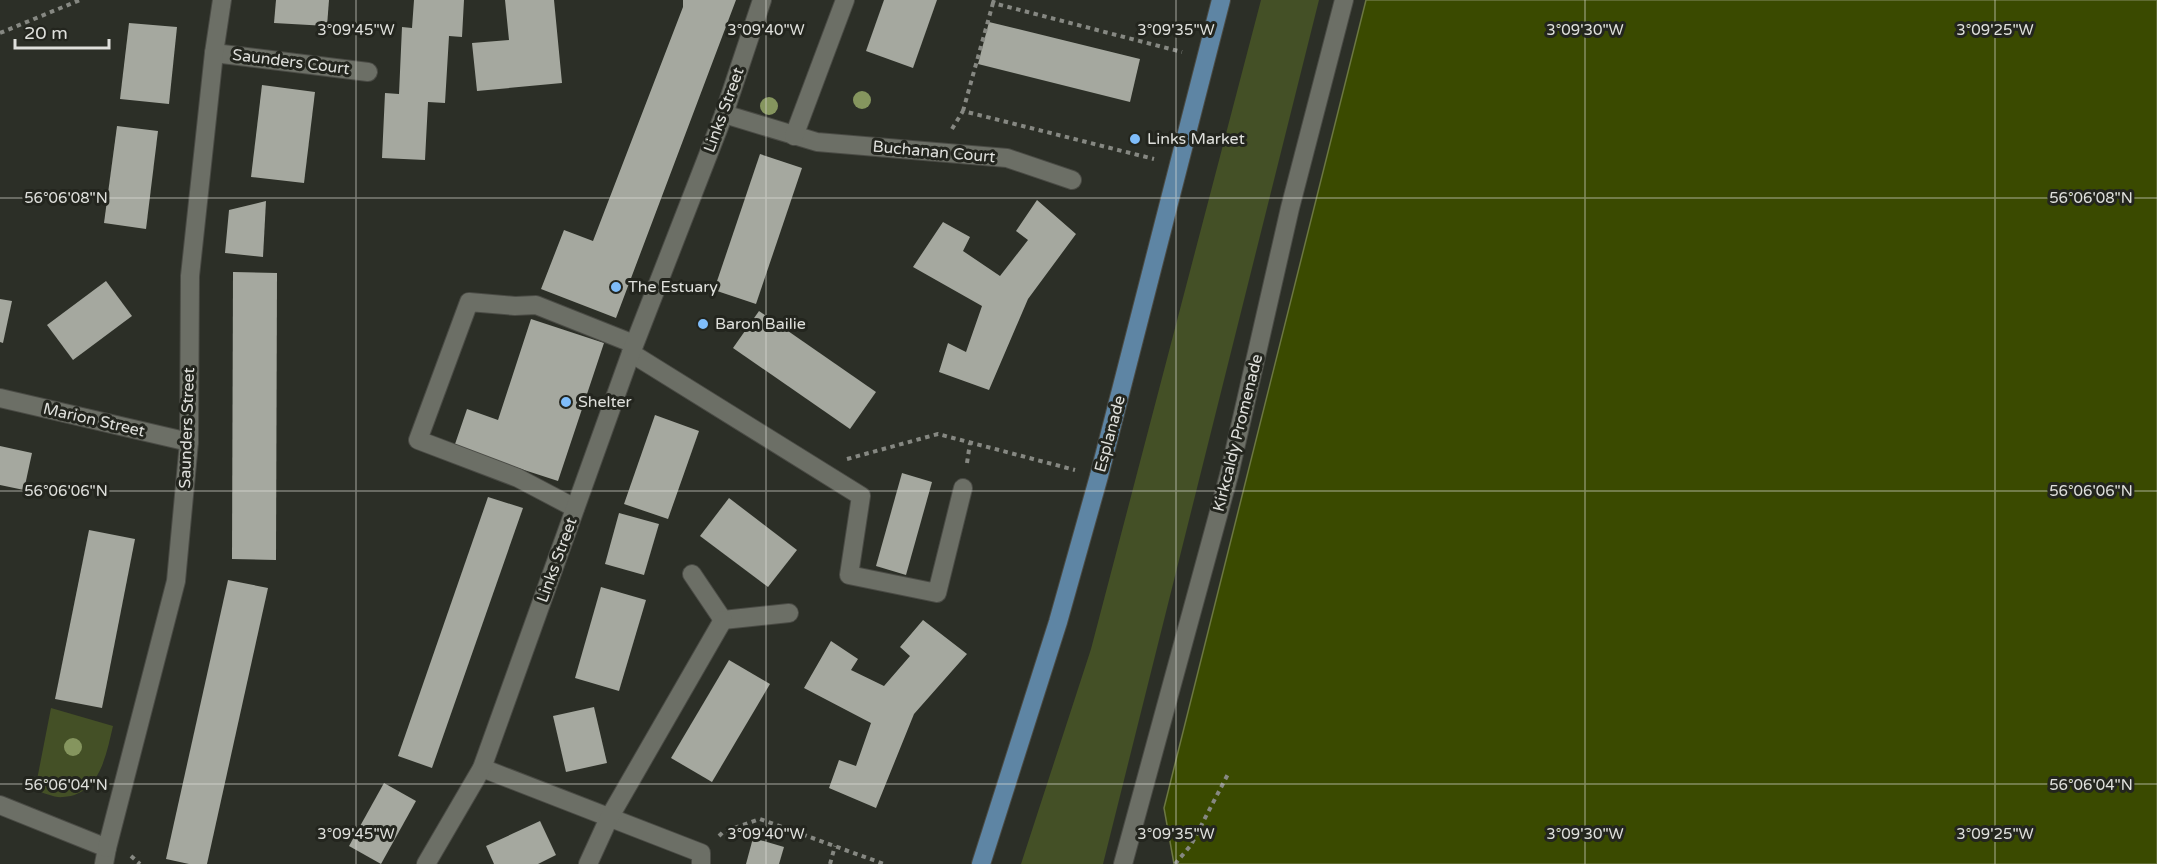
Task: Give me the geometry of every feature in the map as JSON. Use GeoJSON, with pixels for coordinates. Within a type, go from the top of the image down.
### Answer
{"type":"FeatureCollection","features":[{"type":"Feature","properties":{"kind":"main road","name":"Esplanade"},"geometry":{"type":"LineString","coordinates":[[981,864],[1058,622],[1099,476],[1221,0]]}},
{"type":"Feature","properties":{"kind":"street","name":"Saunders Street"},"geometry":{"type":"LineString","coordinates":[[106,856],[176,581],[189,442],[190,276],[214,53],[222,0]]}},
{"type":"Feature","properties":{"kind":"street","name":"Links Street"},"geometry":{"type":"LineString","coordinates":[[426,864],[482,768],[632,348],[724,114],[762,0]]}},
{"type":"Feature","properties":{"kind":"street"},"geometry":{"type":"LineString","coordinates":[[794,136],[845,0]]}},
{"type":"Feature","properties":{"kind":"street","name":"Kirkcaldy Promenade"},"geometry":{"type":"LineString","coordinates":[[1123,864],[1229,475],[1290,208],[1344,0]]}},
{"type":"Feature","properties":{"kind":"street","name":"Saunders Court"},"geometry":{"type":"LineString","coordinates":[[214,53],[368,72]]}},
{"type":"Feature","properties":{"kind":"street","name":"Buchanan Court"},"geometry":{"type":"LineString","coordinates":[[724,114],[817,142],[1007,158],[1072,180]]}},
{"type":"Feature","properties":{"kind":"street"},"geometry":{"type":"LineString","coordinates":[[575,508],[518,478],[418,440],[469,302],[515,306],[536,305],[632,348],[861,496],[849,575],[937,593],[963,488]]}},
{"type":"Feature","properties":{"kind":"street","name":"Marion Street"},"geometry":{"type":"LineString","coordinates":[[0,398],[189,442]]}},
{"type":"Feature","properties":{"kind":"street"},"geometry":{"type":"LineString","coordinates":[[692,574],[723,620]]}},
{"type":"Feature","properties":{"kind":"street"},"geometry":{"type":"LineString","coordinates":[[723,620],[789,613]]}},
{"type":"Feature","properties":{"kind":"street"},"geometry":{"type":"LineString","coordinates":[[588,864],[609,818],[723,620]]}},
{"type":"Feature","properties":{"kind":"street"},"geometry":{"type":"LineString","coordinates":[[482,768],[609,818],[701,858]]}},
{"type":"Feature","properties":{"kind":"street"},"geometry":{"type":"LineString","coordinates":[[0,805],[106,856]]}},
{"type":"Feature","properties":{"kind":"path"},"geometry":{"type":"LineString","coordinates":[[0,33],[80,0]]}},
{"type":"Feature","properties":{"kind":"path"},"geometry":{"type":"LineString","coordinates":[[938,153],[963,111],[993,1],[1206,58]]}},
{"type":"Feature","properties":{"kind":"path"},"geometry":{"type":"LineString","coordinates":[[963,111],[1179,165]]}},
{"type":"Feature","properties":{"kind":"path"},"geometry":{"type":"LineString","coordinates":[[815,467],[938,434],[1099,476]]}},
{"type":"Feature","properties":{"kind":"path"},"geometry":{"type":"LineString","coordinates":[[1175,864],[1191,845],[1228,774]]}},
{"type":"Feature","properties":{"kind":"path"},"geometry":{"type":"LineString","coordinates":[[701,858],[723,831],[760,819],[884,864]]}},
{"type":"Feature","properties":{"kind":"path"},"geometry":{"type":"LineString","coordinates":[[830,864],[835,846]]}},
{"type":"Feature","properties":{"kind":"shaded area"},"geometry":{"type":"Polygon","coordinates":[[[1261,0],[1319,0],[1103,864],[1021,864],[1091,649],[1261,0]]]}},
{"type":"Feature","properties":{"kind":"shaded area"},"geometry":{"type":"Polygon","coordinates":[[[1366,0],[2157,0],[2157,864],[1174,864],[1164,808],[1366,0]]]}},
{"type":"Feature","properties":{"kind":"shaded area"},"geometry":{"type":"Polygon","coordinates":[[[51,708],[113,726],[99,772],[85,789],[75,795],[57,797],[35,790],[51,708]]]}},
{"type":"Feature","properties":{"kind":"building"},"geometry":{"type":"Polygon","coordinates":[[[276,0],[329,0],[327,26],[274,23],[276,0]]]}},
{"type":"Feature","properties":{"kind":"building"},"geometry":{"type":"Polygon","coordinates":[[[414,0],[464,0],[462,37],[449,36],[445,103],[428,102],[425,160],[382,158],[385,93],[399,94],[402,27],[412,28],[414,0]]]}},
{"type":"Feature","properties":{"kind":"building"},"geometry":{"type":"Polygon","coordinates":[[[505,0],[554,0],[562,83],[477,91],[472,43],[509,40],[505,0]]]}},
{"type":"Feature","properties":{"kind":"building"},"geometry":{"type":"Polygon","coordinates":[[[683,0],[736,0],[616,318],[541,289],[564,230],[593,241],[683,7],[683,0]]]}},
{"type":"Feature","properties":{"kind":"building"},"geometry":{"type":"Polygon","coordinates":[[[884,0],[937,0],[913,68],[866,51],[884,0]]]}},
{"type":"Feature","properties":{"kind":"building"},"geometry":{"type":"Polygon","coordinates":[[[989,22],[1140,59],[1130,102],[978,64],[989,22]]]}},
{"type":"Feature","properties":{"kind":"building"},"geometry":{"type":"Polygon","coordinates":[[[129,23],[177,27],[169,104],[120,99],[129,23]]]}},
{"type":"Feature","properties":{"kind":"building"},"geometry":{"type":"Polygon","coordinates":[[[262,85],[315,92],[304,183],[251,177],[262,85]]]}},
{"type":"Feature","properties":{"kind":"building"},"geometry":{"type":"Polygon","coordinates":[[[117,126],[158,131],[146,229],[104,223],[117,126]]]}},
{"type":"Feature","properties":{"kind":"building"},"geometry":{"type":"Polygon","coordinates":[[[760,154],[802,168],[756,304],[714,290],[760,154]]]}},
{"type":"Feature","properties":{"kind":"building"},"geometry":{"type":"Polygon","coordinates":[[[1037,200],[1076,234],[1028,299],[989,390],[939,372],[948,343],[966,352],[982,306],[913,267],[943,222],[970,237],[963,251],[1000,276],[1028,240],[1016,231],[1037,200]]]}},
{"type":"Feature","properties":{"kind":"building"},"geometry":{"type":"Polygon","coordinates":[[[266,201],[263,257],[225,253],[229,210],[266,201]]]}},
{"type":"Feature","properties":{"kind":"building"},"geometry":{"type":"Polygon","coordinates":[[[233,272],[277,273],[276,560],[232,559],[233,272]]]}},
{"type":"Feature","properties":{"kind":"building"},"geometry":{"type":"Polygon","coordinates":[[[106,281],[132,316],[73,360],[47,325],[106,281]]]}},
{"type":"Feature","properties":{"kind":"building"},"geometry":{"type":"Polygon","coordinates":[[[0,299],[12,301],[3,343],[0,342],[0,299]]]}},
{"type":"Feature","properties":{"kind":"building"},"geometry":{"type":"Polygon","coordinates":[[[759,311],[876,392],[850,429],[733,348],[759,311]]]}},
{"type":"Feature","properties":{"kind":"building"},"geometry":{"type":"Polygon","coordinates":[[[531,319],[604,343],[558,481],[454,447],[467,409],[498,420],[531,319]]]}},
{"type":"Feature","properties":{"kind":"building"},"geometry":{"type":"Polygon","coordinates":[[[655,415],[699,431],[668,519],[624,504],[655,415]]]}},
{"type":"Feature","properties":{"kind":"building"},"geometry":{"type":"Polygon","coordinates":[[[0,446],[32,453],[24,490],[0,485],[0,446]]]}},
{"type":"Feature","properties":{"kind":"building"},"geometry":{"type":"Polygon","coordinates":[[[902,473],[932,482],[906,575],[876,566],[902,473]]]}},
{"type":"Feature","properties":{"kind":"building"},"geometry":{"type":"Polygon","coordinates":[[[488,497],[523,508],[432,768],[398,756],[488,497]]]}},
{"type":"Feature","properties":{"kind":"building"},"geometry":{"type":"Polygon","coordinates":[[[729,498],[797,550],[768,587],[700,536],[729,498]]]}},
{"type":"Feature","properties":{"kind":"building"},"geometry":{"type":"Polygon","coordinates":[[[619,513],[659,524],[644,575],[605,564],[619,513]]]}},
{"type":"Feature","properties":{"kind":"building"},"geometry":{"type":"Polygon","coordinates":[[[89,530],[135,539],[102,708],[55,699],[89,530]]]}},
{"type":"Feature","properties":{"kind":"building"},"geometry":{"type":"Polygon","coordinates":[[[228,580],[268,588],[207,864],[189,864],[166,859],[228,580]]]}},
{"type":"Feature","properties":{"kind":"building"},"geometry":{"type":"Polygon","coordinates":[[[601,587],[646,600],[619,691],[575,678],[601,587]]]}},
{"type":"Feature","properties":{"kind":"building"},"geometry":{"type":"Polygon","coordinates":[[[923,620],[967,654],[914,714],[876,808],[829,788],[839,760],[856,766],[871,723],[804,688],[831,641],[858,659],[851,670],[884,686],[910,656],[900,647],[923,620]]]}},
{"type":"Feature","properties":{"kind":"building"},"geometry":{"type":"Polygon","coordinates":[[[729,660],[770,684],[712,782],[671,758],[729,660]]]}},
{"type":"Feature","properties":{"kind":"building"},"geometry":{"type":"Polygon","coordinates":[[[594,707],[607,763],[566,772],[553,716],[594,707]]]}},
{"type":"Feature","properties":{"kind":"building"},"geometry":{"type":"Polygon","coordinates":[[[384,783],[416,801],[381,864],[349,846],[384,783]]]}},
{"type":"Feature","properties":{"kind":"building"},"geometry":{"type":"Polygon","coordinates":[[[540,821],[556,855],[538,864],[494,864],[486,846],[540,821]]]}},
{"type":"Feature","properties":{"kind":"building"},"geometry":{"type":"Polygon","coordinates":[[[753,838],[784,847],[779,864],[746,864],[753,838]]]}},
{"type":"Feature","properties":{"kind":"place","name":"Links Market"},"geometry":{"type":"Point","coordinates":[1135,139]}},
{"type":"Feature","properties":{"kind":"place","name":"The Estuary"},"geometry":{"type":"Point","coordinates":[616,287]}},
{"type":"Feature","properties":{"kind":"place","name":"Baron Bailie"},"geometry":{"type":"Point","coordinates":[703,324]}},
{"type":"Feature","properties":{"kind":"place","name":"Shelter"},"geometry":{"type":"Point","coordinates":[566,402]}}]}
